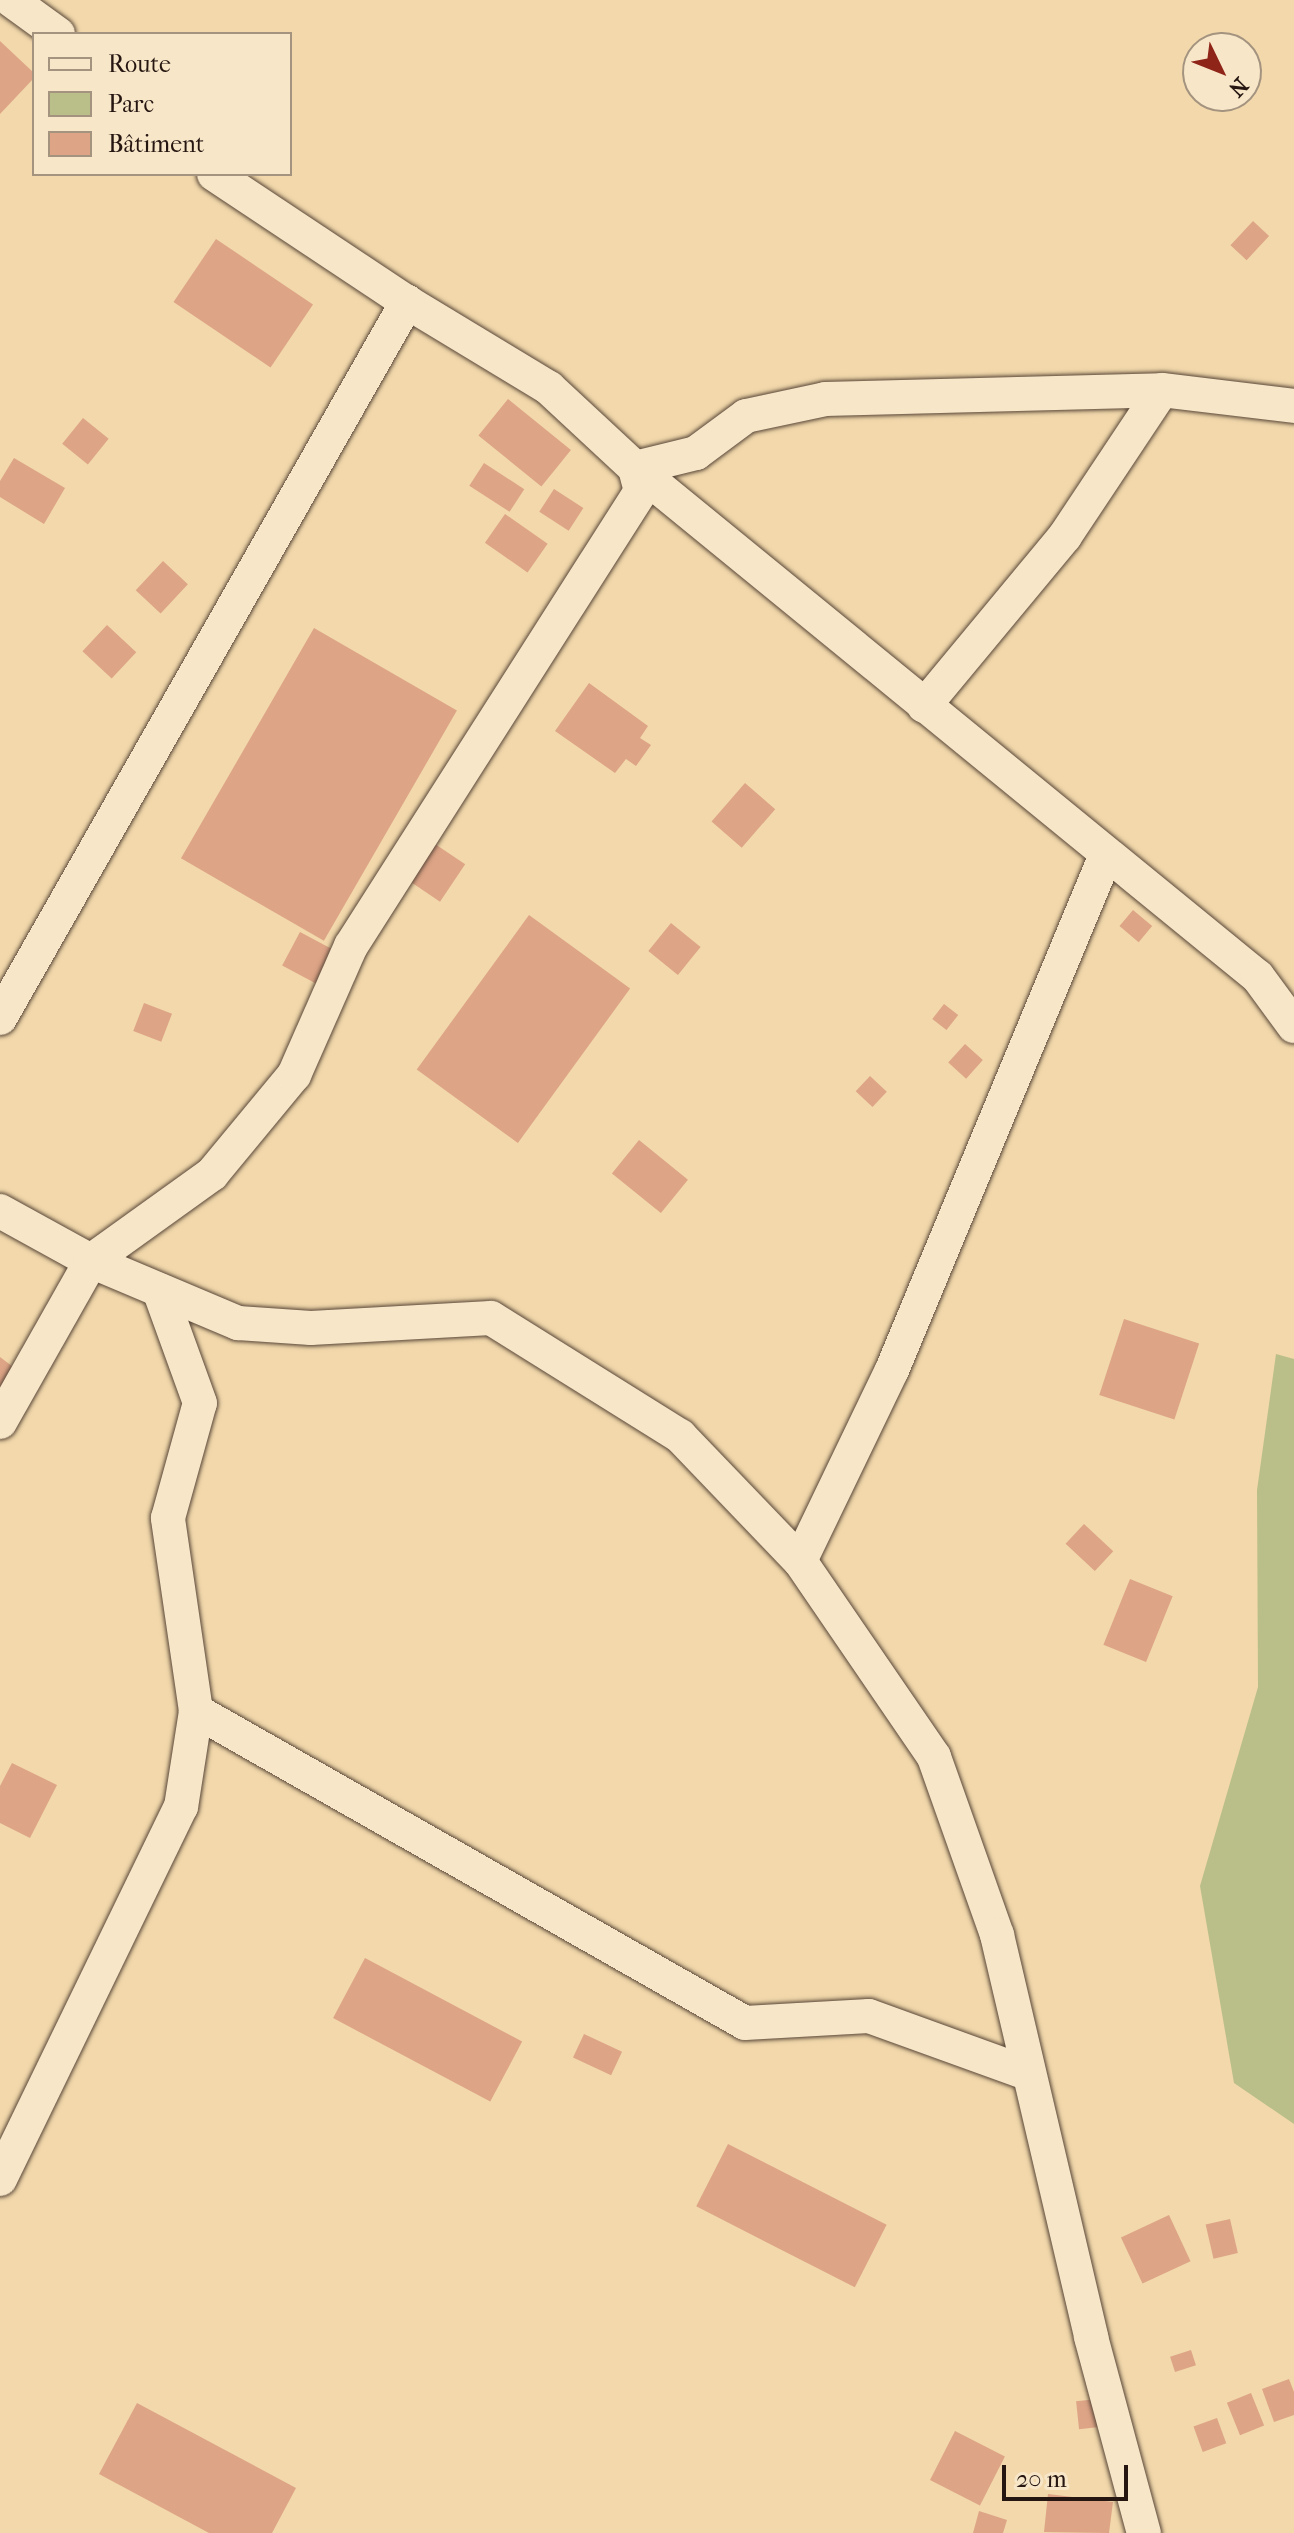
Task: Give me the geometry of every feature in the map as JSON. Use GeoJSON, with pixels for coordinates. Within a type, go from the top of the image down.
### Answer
{"type":"FeatureCollection","features":[{"type":"Feature","properties":{"kind":"street"},"geometry":{"type":"LineString","coordinates":[[11,0],[55,32]]}},
{"type":"Feature","properties":{"kind":"street"},"geometry":{"type":"LineString","coordinates":[[217,176],[407,302],[549,388],[635,468],[1258,977],[1294,1026]]}},
{"type":"Feature","properties":{"kind":"street"},"geometry":{"type":"LineString","coordinates":[[0,1018],[407,302]]}},
{"type":"Feature","properties":{"kind":"street"},"geometry":{"type":"LineString","coordinates":[[635,468],[696,453],[746,416],[825,399],[1162,390],[1294,406]]}},
{"type":"Feature","properties":{"kind":"street"},"geometry":{"type":"LineString","coordinates":[[924,706],[1065,536],[1162,390]]}},
{"type":"Feature","properties":{"kind":"street"},"geometry":{"type":"LineString","coordinates":[[0,1422],[91,1261],[212,1174],[294,1075],[351,946],[641,491],[635,468]]}},
{"type":"Feature","properties":{"kind":"street"},"geometry":{"type":"LineString","coordinates":[[800,1561],[892,1370],[1106,855]]}},
{"type":"Feature","properties":{"kind":"street"},"geometry":{"type":"LineString","coordinates":[[0,1211],[91,1261],[238,1323],[311,1328],[491,1318],[680,1436],[800,1561],[934,1757],[997,1935],[1091,2337],[1144,2533]]}},
{"type":"Feature","properties":{"kind":"street"},"geometry":{"type":"LineString","coordinates":[[0,2179],[181,1807],[196,1711],[168,1518],[200,1403],[159,1290]]}},
{"type":"Feature","properties":{"kind":"street"},"geometry":{"type":"LineString","coordinates":[[196,1711],[745,2023],[869,2016],[1029,2074]]}},
{"type":"Feature","properties":{"kind":"green space"},"geometry":{"type":"Polygon","coordinates":[[[1276,1354],[1294,1359],[1294,2124],[1234,2083],[1200,1886],[1258,1687],[1257,1490],[1276,1354]]]}},
{"type":"Feature","properties":{"kind":"building"},"geometry":{"type":"Polygon","coordinates":[[[0,41],[32,71],[32,80],[0,114],[0,41]]]}},
{"type":"Feature","properties":{"kind":"building"},"geometry":{"type":"Polygon","coordinates":[[[1253,221],[1269,236],[1247,260],[1230,245],[1253,221]]]}},
{"type":"Feature","properties":{"kind":"building"},"geometry":{"type":"Polygon","coordinates":[[[216,239],[313,304],[270,367],[174,302],[216,239]]]}},
{"type":"Feature","properties":{"kind":"building"},"geometry":{"type":"Polygon","coordinates":[[[508,399],[571,450],[541,487],[478,436],[508,399]]]}},
{"type":"Feature","properties":{"kind":"building"},"geometry":{"type":"Polygon","coordinates":[[[83,418],[109,439],[88,464],[62,444],[83,418]]]}},
{"type":"Feature","properties":{"kind":"building"},"geometry":{"type":"Polygon","coordinates":[[[14,458],[65,488],[44,524],[0,497],[0,481],[14,458]]]}},
{"type":"Feature","properties":{"kind":"building"},"geometry":{"type":"Polygon","coordinates":[[[484,463],[524,489],[510,512],[469,486],[484,463]]]}},
{"type":"Feature","properties":{"kind":"building"},"geometry":{"type":"Polygon","coordinates":[[[554,489],[583,508],[569,531],[539,512],[554,489]]]}},
{"type":"Feature","properties":{"kind":"building"},"geometry":{"type":"Polygon","coordinates":[[[505,514],[548,544],[528,572],[485,543],[505,514]]]}},
{"type":"Feature","properties":{"kind":"building"},"geometry":{"type":"Polygon","coordinates":[[[163,561],[188,584],[161,613],[136,590],[163,561]]]}},
{"type":"Feature","properties":{"kind":"building"},"geometry":{"type":"Polygon","coordinates":[[[107,625],[136,652],[112,679],[82,651],[107,625]]]}},
{"type":"Feature","properties":{"kind":"building"},"geometry":{"type":"Polygon","coordinates":[[[314,628],[457,710],[324,941],[181,858],[314,628]]]}},
{"type":"Feature","properties":{"kind":"building"},"geometry":{"type":"Polygon","coordinates":[[[589,683],[648,726],[640,738],[651,745],[636,766],[626,759],[615,773],[555,731],[589,683]]]}},
{"type":"Feature","properties":{"kind":"building"},"geometry":{"type":"Polygon","coordinates":[[[745,783],[775,809],[742,848],[712,821],[745,783]]]}},
{"type":"Feature","properties":{"kind":"building"},"geometry":{"type":"Polygon","coordinates":[[[432,842],[465,864],[440,902],[407,879],[432,842]]]}},
{"type":"Feature","properties":{"kind":"building"},"geometry":{"type":"Polygon","coordinates":[[[1133,910],[1152,926],[1139,942],[1120,926],[1133,910]]]}},
{"type":"Feature","properties":{"kind":"building"},"geometry":{"type":"Polygon","coordinates":[[[529,915],[630,988],[518,1143],[417,1070],[529,915]]]}},
{"type":"Feature","properties":{"kind":"building"},"geometry":{"type":"Polygon","coordinates":[[[671,923],[701,947],[678,975],[648,951],[671,923]]]}},
{"type":"Feature","properties":{"kind":"building"},"geometry":{"type":"Polygon","coordinates":[[[300,932],[337,952],[319,985],[282,966],[300,932]]]}},
{"type":"Feature","properties":{"kind":"building"},"geometry":{"type":"Polygon","coordinates":[[[144,1003],[172,1014],[161,1042],[133,1031],[144,1003]]]}},
{"type":"Feature","properties":{"kind":"building"},"geometry":{"type":"Polygon","coordinates":[[[944,1004],[958,1015],[946,1030],[932,1019],[944,1004]]]}},
{"type":"Feature","properties":{"kind":"building"},"geometry":{"type":"Polygon","coordinates":[[[965,1044],[983,1060],[966,1079],[948,1063],[965,1044]]]}},
{"type":"Feature","properties":{"kind":"building"},"geometry":{"type":"Polygon","coordinates":[[[870,1076],[887,1092],[872,1107],[856,1091],[870,1076]]]}},
{"type":"Feature","properties":{"kind":"building"},"geometry":{"type":"Polygon","coordinates":[[[639,1140],[688,1180],[661,1213],[612,1173],[639,1140]]]}},
{"type":"Feature","properties":{"kind":"building"},"geometry":{"type":"Polygon","coordinates":[[[1124,1319],[1199,1343],[1174,1419],[1099,1395],[1124,1319]]]}},
{"type":"Feature","properties":{"kind":"building"},"geometry":{"type":"Polygon","coordinates":[[[0,1357],[17,1370],[0,1393],[0,1357]]]}},
{"type":"Feature","properties":{"kind":"building"},"geometry":{"type":"Polygon","coordinates":[[[1084,1524],[1113,1551],[1095,1571],[1066,1544],[1084,1524]]]}},
{"type":"Feature","properties":{"kind":"building"},"geometry":{"type":"Polygon","coordinates":[[[1130,1579],[1173,1596],[1146,1662],[1103,1645],[1130,1579]]]}},
{"type":"Feature","properties":{"kind":"building"},"geometry":{"type":"Polygon","coordinates":[[[12,1763],[57,1785],[30,1838],[0,1823],[0,1786],[12,1763]]]}},
{"type":"Feature","properties":{"kind":"building"},"geometry":{"type":"Polygon","coordinates":[[[365,1958],[522,2042],[490,2102],[333,2018],[365,1958]]]}},
{"type":"Feature","properties":{"kind":"building"},"geometry":{"type":"Polygon","coordinates":[[[584,2034],[622,2052],[611,2075],[573,2058],[584,2034]]]}},
{"type":"Feature","properties":{"kind":"building"},"geometry":{"type":"Polygon","coordinates":[[[728,2144],[887,2225],[855,2287],[696,2206],[728,2144]]]}},
{"type":"Feature","properties":{"kind":"building"},"geometry":{"type":"Polygon","coordinates":[[[1169,2215],[1191,2261],[1143,2284],[1121,2237],[1169,2215]]]}},
{"type":"Feature","properties":{"kind":"building"},"geometry":{"type":"Polygon","coordinates":[[[1230,2219],[1238,2253],[1214,2259],[1206,2225],[1230,2219]]]}},
{"type":"Feature","properties":{"kind":"building"},"geometry":{"type":"Polygon","coordinates":[[[1191,2350],[1196,2365],[1175,2372],[1170,2357],[1191,2350]]]}},
{"type":"Feature","properties":{"kind":"building"},"geometry":{"type":"Polygon","coordinates":[[[1289,2379],[1294,2392],[1294,2415],[1274,2422],[1262,2389],[1289,2379]]]}},
{"type":"Feature","properties":{"kind":"building"},"geometry":{"type":"Polygon","coordinates":[[[1251,2393],[1264,2425],[1240,2435],[1227,2403],[1251,2393]]]}},
{"type":"Feature","properties":{"kind":"building"},"geometry":{"type":"Polygon","coordinates":[[[1098,2399],[1101,2427],[1079,2429],[1076,2401],[1098,2399]]]}},
{"type":"Feature","properties":{"kind":"building"},"geometry":{"type":"Polygon","coordinates":[[[137,2403],[296,2488],[272,2533],[209,2533],[99,2474],[137,2403]]]}},
{"type":"Feature","properties":{"kind":"building"},"geometry":{"type":"Polygon","coordinates":[[[1217,2418],[1226,2443],[1203,2452],[1194,2427],[1217,2418]]]}},
{"type":"Feature","properties":{"kind":"building"},"geometry":{"type":"Polygon","coordinates":[[[955,2431],[1005,2456],[980,2505],[930,2480],[955,2431]]]}},
{"type":"Feature","properties":{"kind":"building"},"geometry":{"type":"Polygon","coordinates":[[[1048,2494],[1113,2502],[1109,2533],[1044,2532],[1048,2494]]]}},
{"type":"Feature","properties":{"kind":"building"},"geometry":{"type":"Polygon","coordinates":[[[979,2511],[1007,2520],[1003,2533],[973,2533],[979,2511]]]}}]}
